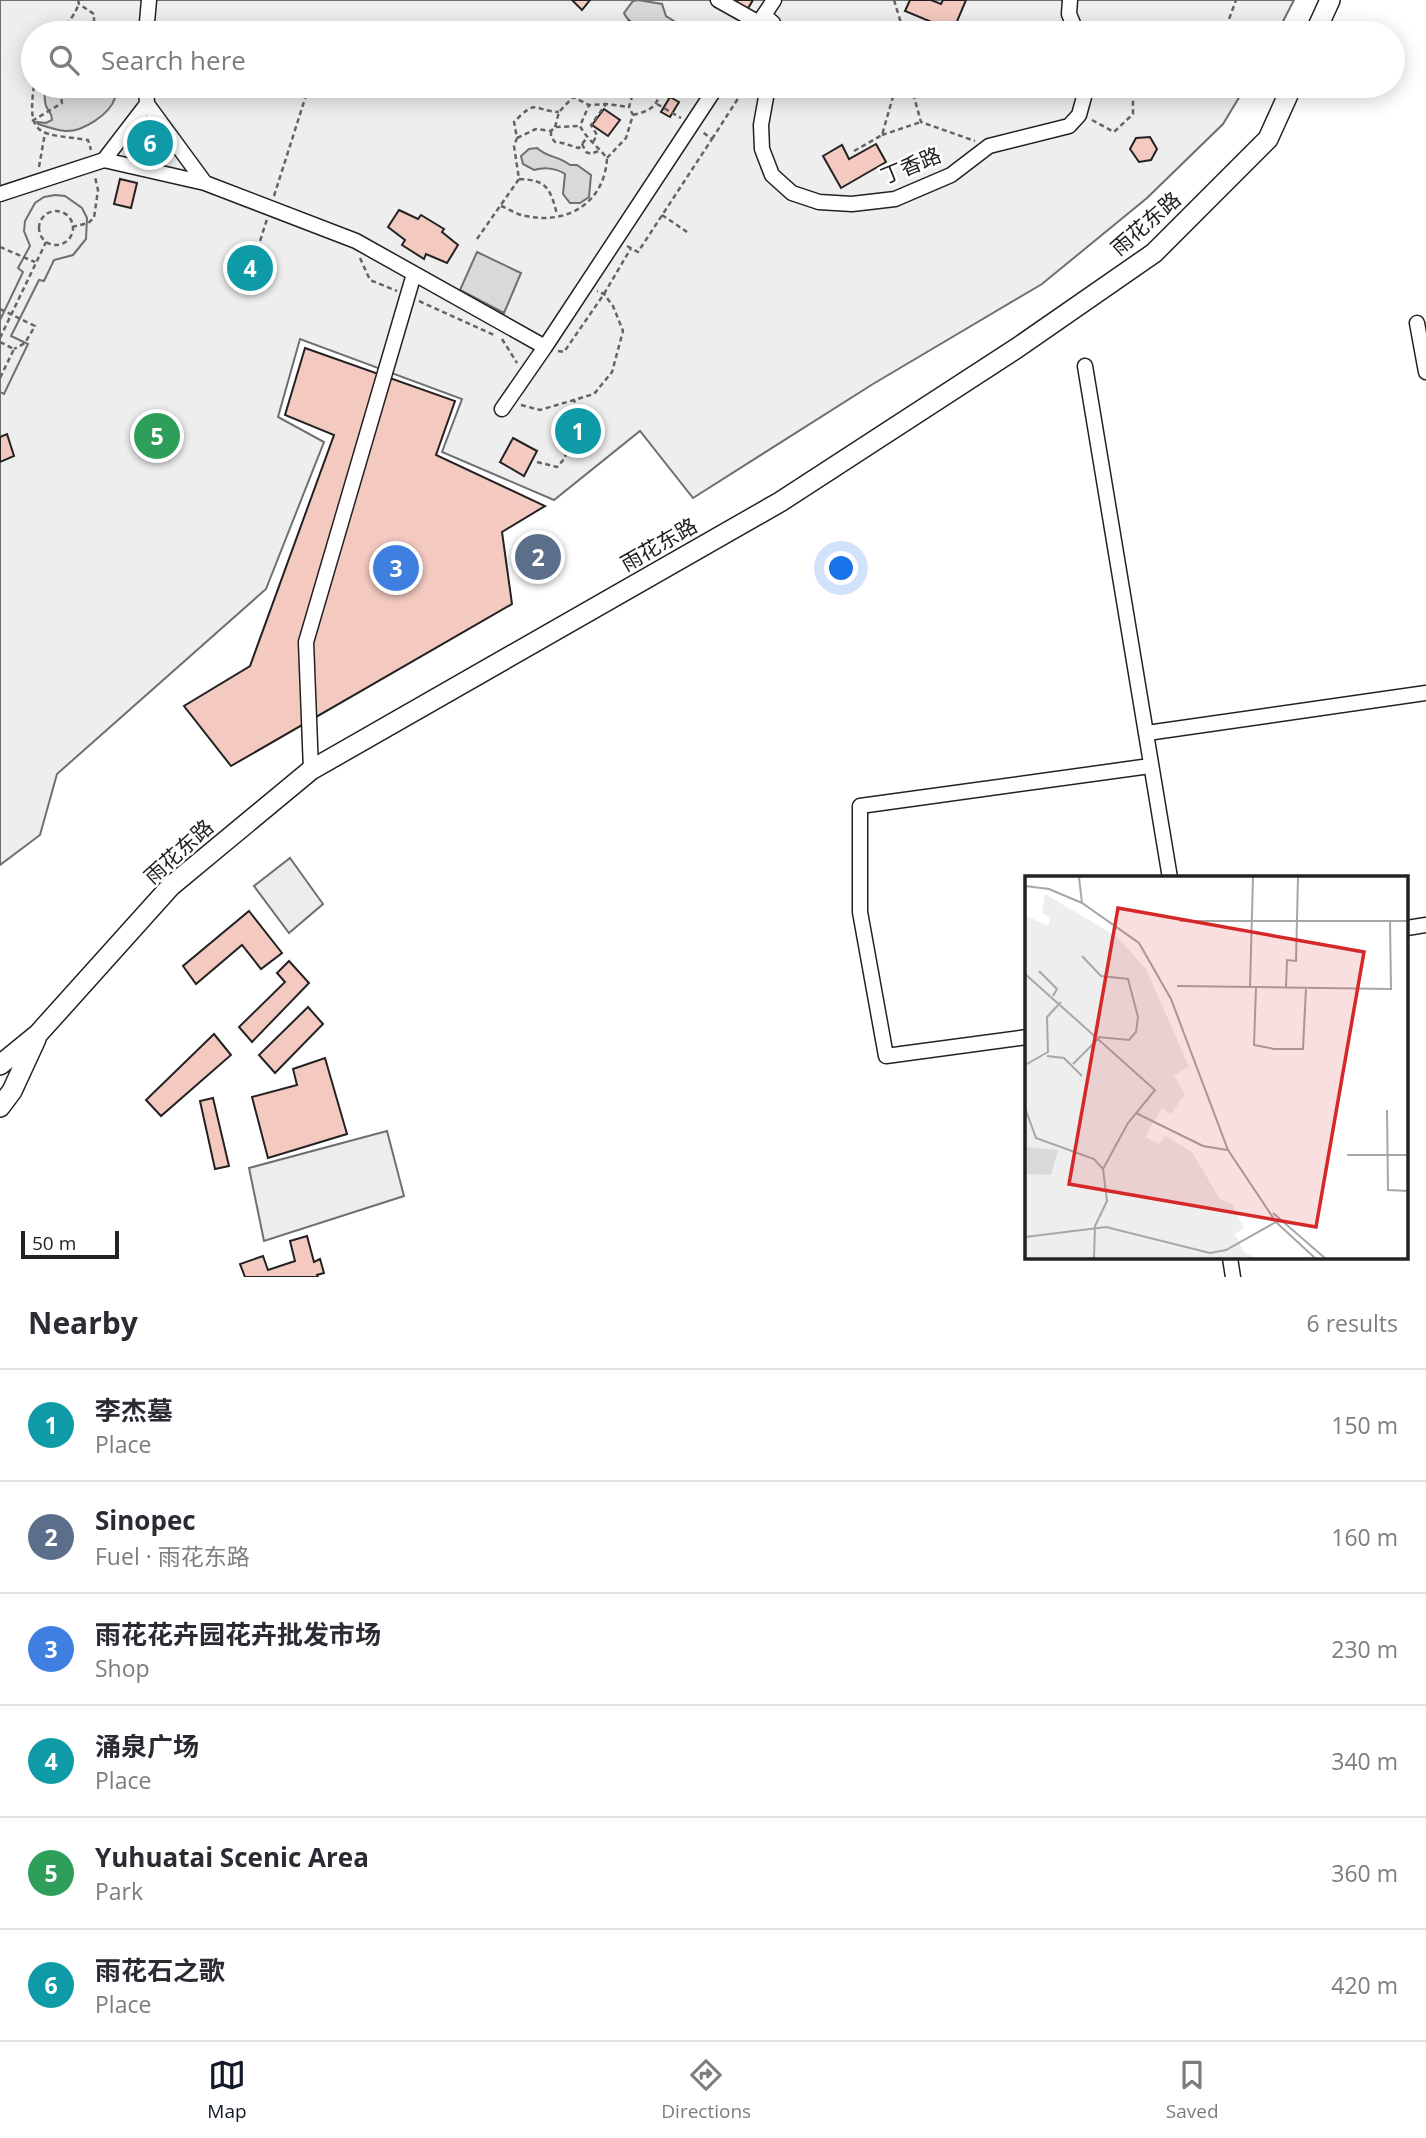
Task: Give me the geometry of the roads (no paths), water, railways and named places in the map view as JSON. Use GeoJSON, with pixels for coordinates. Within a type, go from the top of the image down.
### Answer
{"type":"FeatureCollection","features":[{"type":"Feature","properties":{"kind":"main road"},"geometry":{"type":"LineString","coordinates":[[1320,21],[1330,0]]}},
{"type":"Feature","properties":{"kind":"main road","name":"雨花东路"},"geometry":{"type":"LineString","coordinates":[[0,1065],[38,1034],[172,886],[311,770],[780,502],[1017,348],[1154,253],[1268,139],[1287,98]]}},
{"type":"Feature","properties":{"kind":"main road","name":"雨花东路"},"geometry":{"type":"LineString","coordinates":[[0,1107],[12,1091],[38,1034]]}},
{"type":"Feature","properties":{"kind":"street"},"geometry":{"type":"LineString","coordinates":[[147,21],[149,0]]}},
{"type":"Feature","properties":{"kind":"street"},"geometry":{"type":"LineString","coordinates":[[718,0],[753,21]]}},
{"type":"Feature","properties":{"kind":"street"},"geometry":{"type":"LineString","coordinates":[[760,21],[774,0]]}},
{"type":"Feature","properties":{"kind":"street"},"geometry":{"type":"LineString","coordinates":[[1070,0],[1069,13],[1072,21]]}},
{"type":"Feature","properties":{"kind":"street"},"geometry":{"type":"LineString","coordinates":[[147,98],[147,104],[205,183]]}},
{"type":"Feature","properties":{"kind":"street"},"geometry":{"type":"LineString","coordinates":[[505,404],[709,98]]}},
{"type":"Feature","properties":{"kind":"street","name":"丁香路"},"geometry":{"type":"LineString","coordinates":[[766,98],[761,137],[762,149],[772,175],[792,193],[819,202],[852,204],[895,199],[951,175],[989,146],[1069,126],[1079,115],[1084,98]]}},
{"type":"Feature","properties":{"kind":"street"},"geometry":{"type":"LineString","coordinates":[[0,194],[95,158],[147,104]]}},
{"type":"Feature","properties":{"kind":"street"},"geometry":{"type":"LineString","coordinates":[[95,158],[205,183],[356,242],[545,347]]}},
{"type":"Feature","properties":{"kind":"street"},"geometry":{"type":"LineString","coordinates":[[311,770],[306,642],[414,274]]}},
{"type":"Feature","properties":{"kind":"street"},"geometry":{"type":"LineString","coordinates":[[1417,323],[1426,372]]}},
{"type":"Feature","properties":{"kind":"street"},"geometry":{"type":"LineString","coordinates":[[1085,366],[1170,876]]}},
{"type":"Feature","properties":{"kind":"street"},"geometry":{"type":"LineString","coordinates":[[1147,733],[1426,693]]}},
{"type":"Feature","properties":{"kind":"street"},"geometry":{"type":"LineString","coordinates":[[1025,1037],[886,1056],[860,912],[860,806],[1150,766]]}},
{"type":"Feature","properties":{"kind":"street"},"geometry":{"type":"LineString","coordinates":[[1408,928],[1426,925]]}},
{"type":"Feature","properties":{"kind":"place","name":"雨花石之歌"},"geometry":{"type":"Point","coordinates":[150,143]}},
{"type":"Feature","properties":{"kind":"place","name":"涌泉广场"},"geometry":{"type":"Point","coordinates":[250,268]}},
{"type":"Feature","properties":{"kind":"place","name":"李杰墓"},"geometry":{"type":"Point","coordinates":[578,431]}},
{"type":"Feature","properties":{"kind":"place","name":"Yuhuatai Scenic Area"},"geometry":{"type":"Point","coordinates":[157,436]}},
{"type":"Feature","properties":{"kind":"place","name":"Sinopec"},"geometry":{"type":"Point","coordinates":[538,557]}},
{"type":"Feature","properties":{"kind":"place","name":"雨花花卉园花卉批发市场"},"geometry":{"type":"Point","coordinates":[396,568]}}]}
